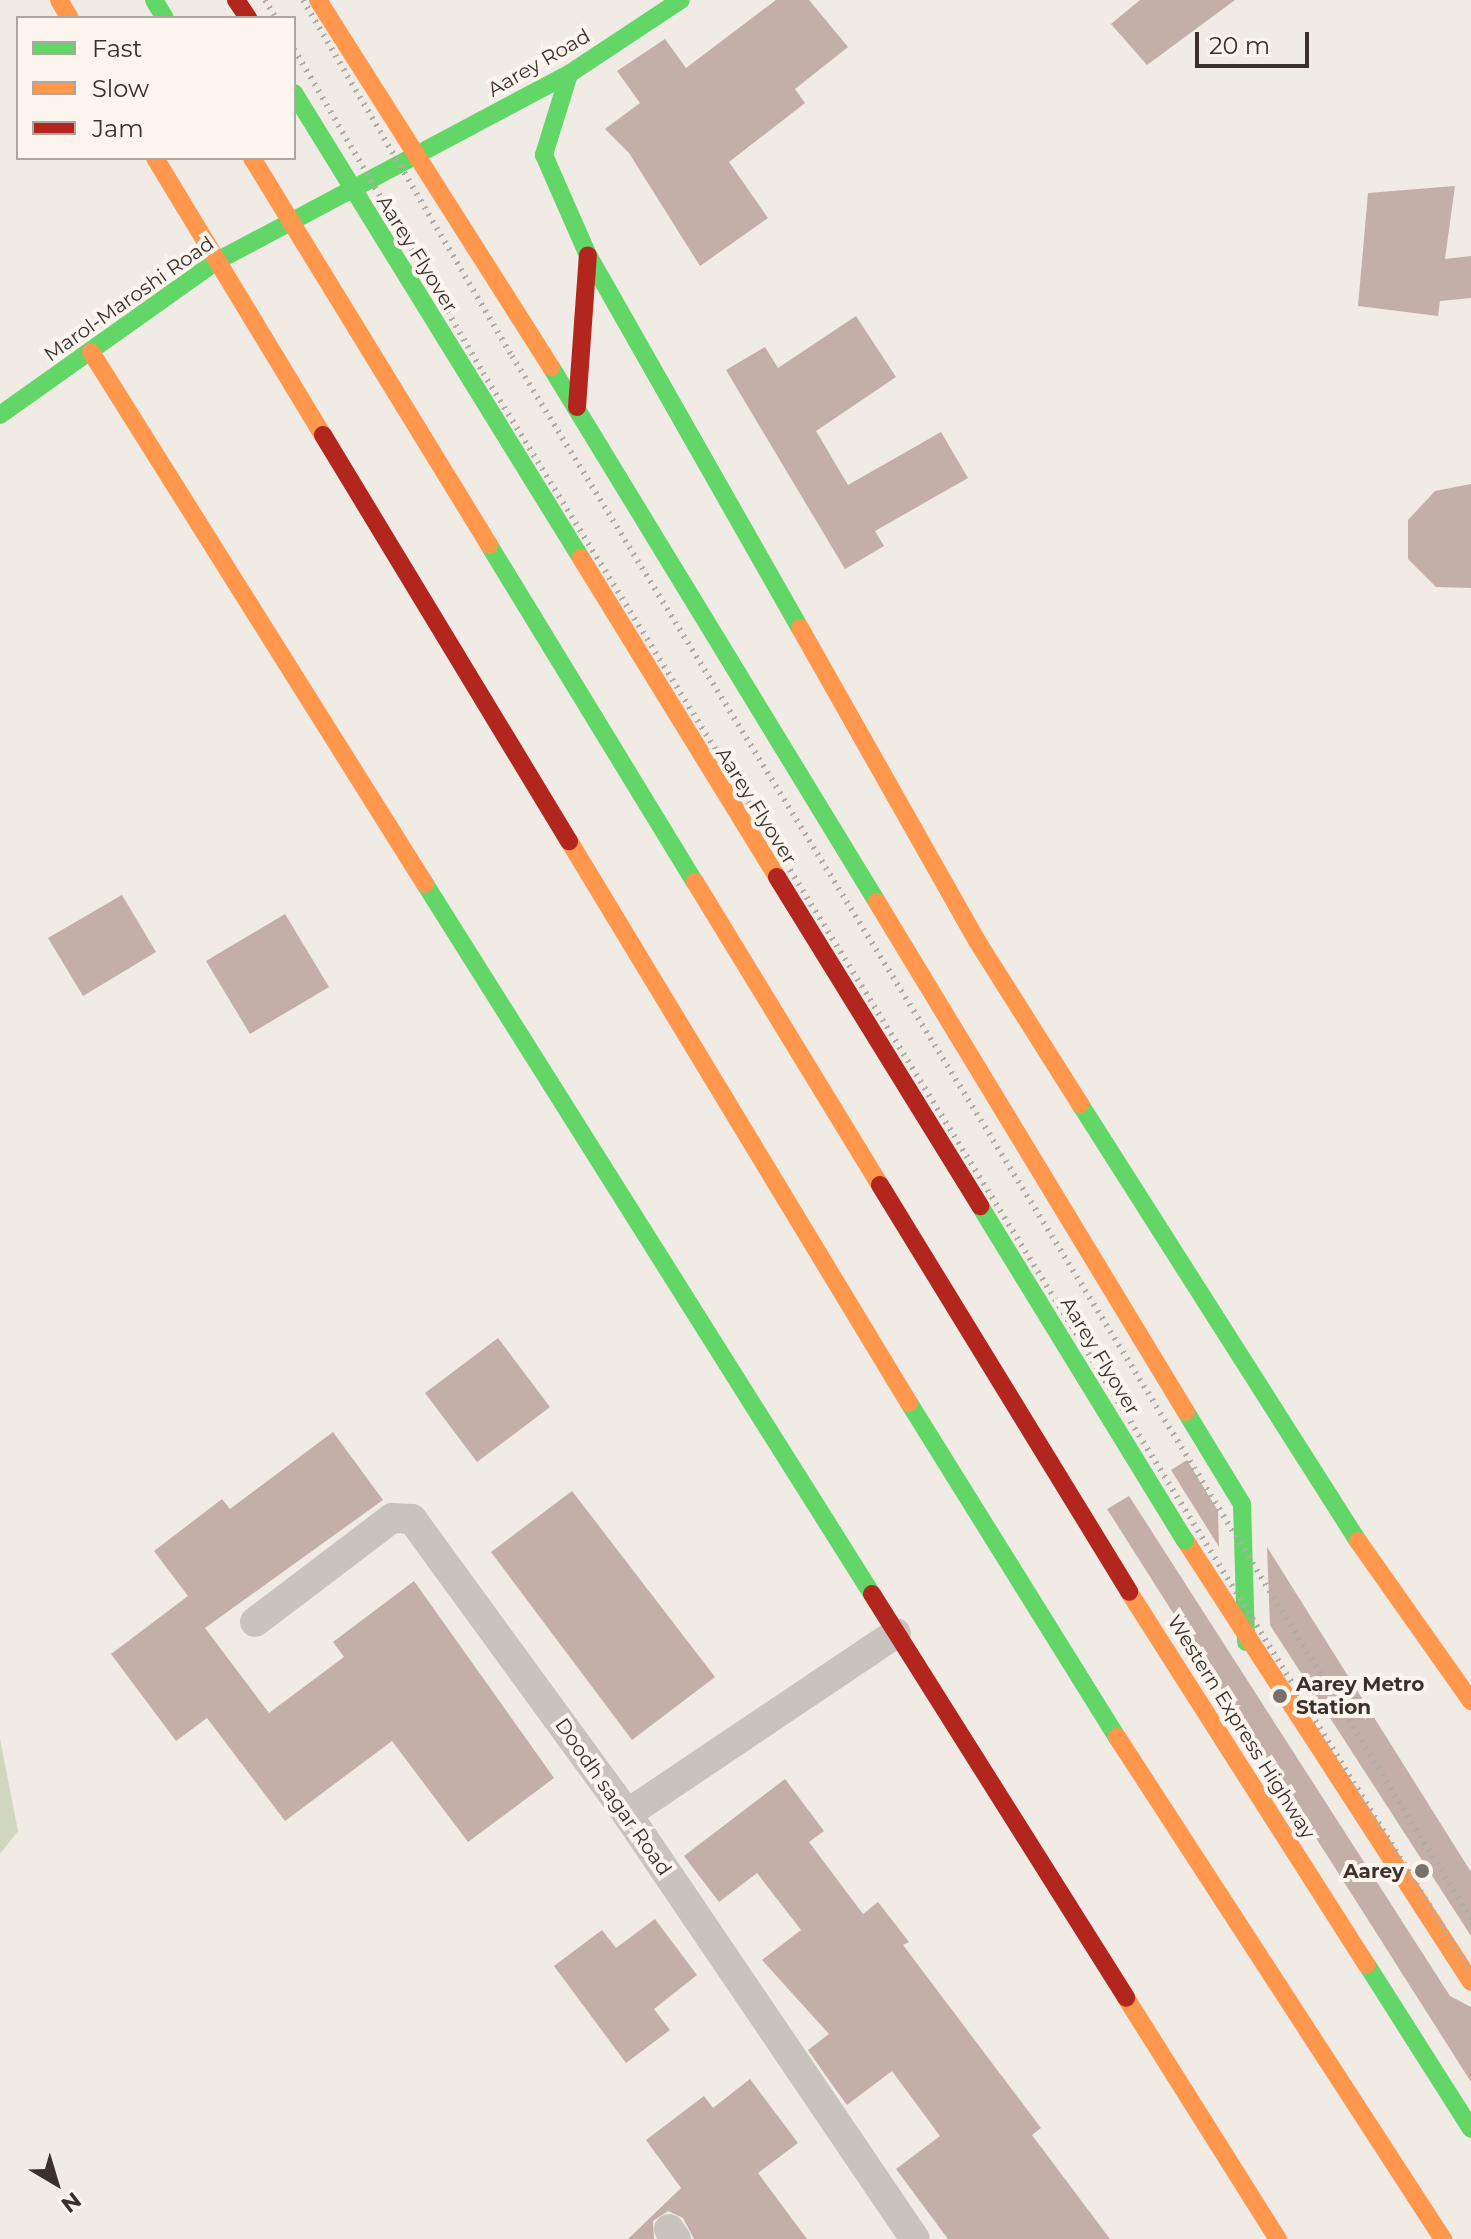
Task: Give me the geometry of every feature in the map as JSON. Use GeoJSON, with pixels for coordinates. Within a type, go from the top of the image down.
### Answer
{"type":"FeatureCollection","features":[{"type":"Feature","properties":{"kind":"main road"},"geometry":{"type":"LineString","coordinates":[[318,0],[414,157],[577,407],[1242,1504],[1246,1642],[1471,1982]]}},
{"type":"Feature","properties":{"kind":"main road","name":"Aarey Road"},"geometry":{"type":"LineString","coordinates":[[414,157],[569,74],[681,0]]}},
{"type":"Feature","properties":{"kind":"main road"},"geometry":{"type":"LineString","coordinates":[[569,74],[544,155],[588,255],[977,941],[1333,1506],[1471,1701]]}},
{"type":"Feature","properties":{"kind":"main road","name":"Aarey Flyover"},"geometry":{"type":"LineString","coordinates":[[296,96],[1246,1642]]}},
{"type":"Feature","properties":{"kind":"main road","name":"Marol-Maroshi Road"},"geometry":{"type":"LineString","coordinates":[[0,415],[217,261],[414,157]]}},
{"type":"Feature","properties":{"kind":"main road"},"geometry":{"type":"LineString","coordinates":[[156,160],[1037,1615],[1438,2232],[1412,2239]]}},
{"type":"Feature","properties":{"kind":"main road","name":"Western Express Highway"},"geometry":{"type":"LineString","coordinates":[[253,160],[1129,1592],[1471,2129]]}},
{"type":"Feature","properties":{"kind":"main road"},"geometry":{"type":"LineString","coordinates":[[577,407],[588,255]]}},
{"type":"Feature","properties":{"kind":"main road"},"geometry":{"type":"LineString","coordinates":[[91,352],[1278,2239]]}},
{"type":"Feature","properties":{"kind":"street","name":"Doodh sagar Road"},"geometry":{"type":"LineString","coordinates":[[255,1622],[392,1518],[412,1519],[627,1814],[915,2239]]}},
{"type":"Feature","properties":{"kind":"street"},"geometry":{"type":"LineString","coordinates":[[627,1814],[896,1633]]}},
{"type":"Feature","properties":{"kind":"green space"},"geometry":{"type":"Polygon","coordinates":[[[0,1739],[18,1831],[0,1854],[0,1739]]]}},
{"type":"Feature","properties":{"kind":"building"},"geometry":{"type":"Polygon","coordinates":[[[776,0],[809,0],[848,47],[795,89],[805,103],[729,162],[768,218],[700,266],[629,153],[605,129],[640,103],[617,71],[665,39],[686,68],[776,0]]]}},
{"type":"Feature","properties":{"kind":"building"},"geometry":{"type":"Polygon","coordinates":[[[1140,0],[1235,0],[1147,65],[1111,24],[1140,0]]]}},
{"type":"Feature","properties":{"kind":"building"},"geometry":{"type":"Polygon","coordinates":[[[1455,186],[1445,259],[1471,256],[1471,298],[1440,301],[1438,316],[1358,306],[1368,193],[1455,186]]]}},
{"type":"Feature","properties":{"kind":"building"},"geometry":{"type":"Polygon","coordinates":[[[856,316],[896,377],[816,431],[848,485],[941,432],[968,478],[875,531],[884,546],[845,569],[726,370],[765,347],[778,368],[856,316]]]}},
{"type":"Feature","properties":{"kind":"building"},"geometry":{"type":"Polygon","coordinates":[[[1471,484],[1471,588],[1436,587],[1408,559],[1408,520],[1435,491],[1471,484]]]}},
{"type":"Feature","properties":{"kind":"building"},"geometry":{"type":"Polygon","coordinates":[[[122,895],[156,952],[83,996],[48,938],[122,895]]]}},
{"type":"Feature","properties":{"kind":"building"},"geometry":{"type":"Polygon","coordinates":[[[285,914],[329,987],[250,1034],[206,961],[285,914]]]}},
{"type":"Feature","properties":{"kind":"building"},"geometry":{"type":"Polygon","coordinates":[[[498,1338],[550,1407],[477,1462],[425,1393],[498,1338]]]}},
{"type":"Feature","properties":{"kind":"building"},"geometry":{"type":"Polygon","coordinates":[[[333,1432],[383,1500],[205,1628],[269,1713],[344,1657],[333,1642],[414,1581],[554,1778],[468,1842],[392,1741],[285,1821],[207,1718],[176,1741],[111,1654],[188,1596],[154,1551],[222,1499],[230,1509],[333,1432]]]}},
{"type":"Feature","properties":{"kind":"building"},"geometry":{"type":"Polygon","coordinates":[[[1187,1460],[1218,1511],[1219,1547],[1171,1470],[1187,1460]]]}},
{"type":"Feature","properties":{"kind":"building"},"geometry":{"type":"Polygon","coordinates":[[[572,1491],[715,1677],[632,1740],[491,1552],[572,1491]]]}},
{"type":"Feature","properties":{"kind":"building"},"geometry":{"type":"Polygon","coordinates":[[[1129,1496],[1450,1996],[1471,2007],[1471,2082],[1107,1509],[1129,1496]]]}},
{"type":"Feature","properties":{"kind":"building"},"geometry":{"type":"Polygon","coordinates":[[[1267,1547],[1471,1872],[1471,1936],[1270,1625],[1267,1547]]]}},
{"type":"Feature","properties":{"kind":"building"},"geometry":{"type":"Polygon","coordinates":[[[785,1779],[824,1831],[809,1842],[863,1914],[878,1902],[909,1942],[903,1945],[1041,2128],[1032,2135],[1110,2239],[948,2239],[896,2169],[940,2136],[892,2071],[847,2105],[831,2083],[808,2050],[829,2034],[762,1960],[801,1930],[757,1873],[719,1902],[684,1856],[785,1779]]]}},
{"type":"Feature","properties":{"kind":"building"},"geometry":{"type":"Polygon","coordinates":[[[655,1919],[697,1975],[654,2009],[670,2030],[626,2063],[554,1966],[602,1930],[616,1948],[655,1919]]]}},
{"type":"Feature","properties":{"kind":"building"},"geometry":{"type":"Polygon","coordinates":[[[750,2079],[798,2143],[758,2173],[807,2239],[694,2239],[683,2218],[668,2211],[653,2221],[654,2239],[628,2239],[681,2188],[646,2140],[704,2096],[713,2108],[750,2079]]]}},
{"type":"Feature","properties":{"kind":"railway"},"geometry":{"type":"LineString","coordinates":[[265,0],[275,16]]}},
{"type":"Feature","properties":{"kind":"railway"},"geometry":{"type":"LineString","coordinates":[[303,0],[512,356],[1471,1919]]}},
{"type":"Feature","properties":{"kind":"railway"},"geometry":{"type":"LineString","coordinates":[[296,52],[483,373],[1471,1973]]}},
{"type":"Feature","properties":{"kind":"traffic: fast"},"geometry":{"type":"LineString","coordinates":[[154,0],[164,16]]}},
{"type":"Feature","properties":{"kind":"traffic: fast"},"geometry":{"type":"LineString","coordinates":[[0,415],[217,261],[569,74],[681,0]]}},
{"type":"Feature","properties":{"kind":"traffic: fast"},"geometry":{"type":"LineString","coordinates":[[569,74],[544,155],[588,255],[800,628]]}},
{"type":"Feature","properties":{"kind":"traffic: fast"},"geometry":{"type":"LineString","coordinates":[[296,96],[581,558]]}},
{"type":"Feature","properties":{"kind":"traffic: fast"},"geometry":{"type":"LineString","coordinates":[[551,367],[877,902]]}},
{"type":"Feature","properties":{"kind":"traffic: fast"},"geometry":{"type":"LineString","coordinates":[[489,545],[695,882]]}},
{"type":"Feature","properties":{"kind":"traffic: fast"},"geometry":{"type":"LineString","coordinates":[[425,884],[872,1594]]}},
{"type":"Feature","properties":{"kind":"traffic: fast"},"geometry":{"type":"LineString","coordinates":[[1080,1104],[1358,1541]]}},
{"type":"Feature","properties":{"kind":"traffic: fast"},"geometry":{"type":"LineString","coordinates":[[980,1206],[1185,1540]]}},
{"type":"Feature","properties":{"kind":"traffic: fast"},"geometry":{"type":"LineString","coordinates":[[909,1403],[1117,1737]]}},
{"type":"Feature","properties":{"kind":"traffic: fast"},"geometry":{"type":"LineString","coordinates":[[1186,1412],[1242,1504],[1246,1642]]}},
{"type":"Feature","properties":{"kind":"traffic: fast"},"geometry":{"type":"LineString","coordinates":[[1367,1965],[1471,2129]]}},
{"type":"Feature","properties":{"kind":"traffic: slow"},"geometry":{"type":"LineString","coordinates":[[59,0],[69,16]]}},
{"type":"Feature","properties":{"kind":"traffic: slow"},"geometry":{"type":"LineString","coordinates":[[318,0],[551,367]]}},
{"type":"Feature","properties":{"kind":"traffic: slow"},"geometry":{"type":"LineString","coordinates":[[156,160],[323,435]]}},
{"type":"Feature","properties":{"kind":"traffic: slow"},"geometry":{"type":"LineString","coordinates":[[253,160],[489,545]]}},
{"type":"Feature","properties":{"kind":"traffic: slow"},"geometry":{"type":"LineString","coordinates":[[91,352],[425,884]]}},
{"type":"Feature","properties":{"kind":"traffic: slow"},"geometry":{"type":"LineString","coordinates":[[581,558],[777,877]]}},
{"type":"Feature","properties":{"kind":"traffic: slow"},"geometry":{"type":"LineString","coordinates":[[800,628],[977,941],[1080,1104]]}},
{"type":"Feature","properties":{"kind":"traffic: slow"},"geometry":{"type":"LineString","coordinates":[[569,841],[909,1403]]}},
{"type":"Feature","properties":{"kind":"traffic: slow"},"geometry":{"type":"LineString","coordinates":[[695,882],[880,1185]]}},
{"type":"Feature","properties":{"kind":"traffic: slow"},"geometry":{"type":"LineString","coordinates":[[877,902],[1186,1412]]}},
{"type":"Feature","properties":{"kind":"traffic: slow"},"geometry":{"type":"LineString","coordinates":[[1185,1540],[1471,1982]]}},
{"type":"Feature","properties":{"kind":"traffic: slow"},"geometry":{"type":"LineString","coordinates":[[1358,1541],[1471,1701]]}},
{"type":"Feature","properties":{"kind":"traffic: slow"},"geometry":{"type":"LineString","coordinates":[[1129,1592],[1367,1965]]}},
{"type":"Feature","properties":{"kind":"traffic: slow"},"geometry":{"type":"LineString","coordinates":[[1117,1737],[1443,2239]]}},
{"type":"Feature","properties":{"kind":"traffic: slow"},"geometry":{"type":"LineString","coordinates":[[1126,1998],[1278,2239]]}},
{"type":"Feature","properties":{"kind":"traffic: jam"},"geometry":{"type":"LineString","coordinates":[[236,0],[247,16]]}},
{"type":"Feature","properties":{"kind":"traffic: jam"},"geometry":{"type":"LineString","coordinates":[[577,407],[588,255]]}},
{"type":"Feature","properties":{"kind":"traffic: jam"},"geometry":{"type":"LineString","coordinates":[[323,435],[569,841]]}},
{"type":"Feature","properties":{"kind":"traffic: jam"},"geometry":{"type":"LineString","coordinates":[[777,877],[980,1206]]}},
{"type":"Feature","properties":{"kind":"traffic: jam"},"geometry":{"type":"LineString","coordinates":[[880,1185],[1129,1592]]}},
{"type":"Feature","properties":{"kind":"traffic: jam"},"geometry":{"type":"LineString","coordinates":[[872,1594],[1126,1998]]}},
{"type":"Feature","properties":{"kind":"place","name":"Aarey Metro Station"},"geometry":{"type":"Point","coordinates":[1280,1696]}},
{"type":"Feature","properties":{"kind":"place","name":"Aarey"},"geometry":{"type":"Point","coordinates":[1422,1871]}}]}
